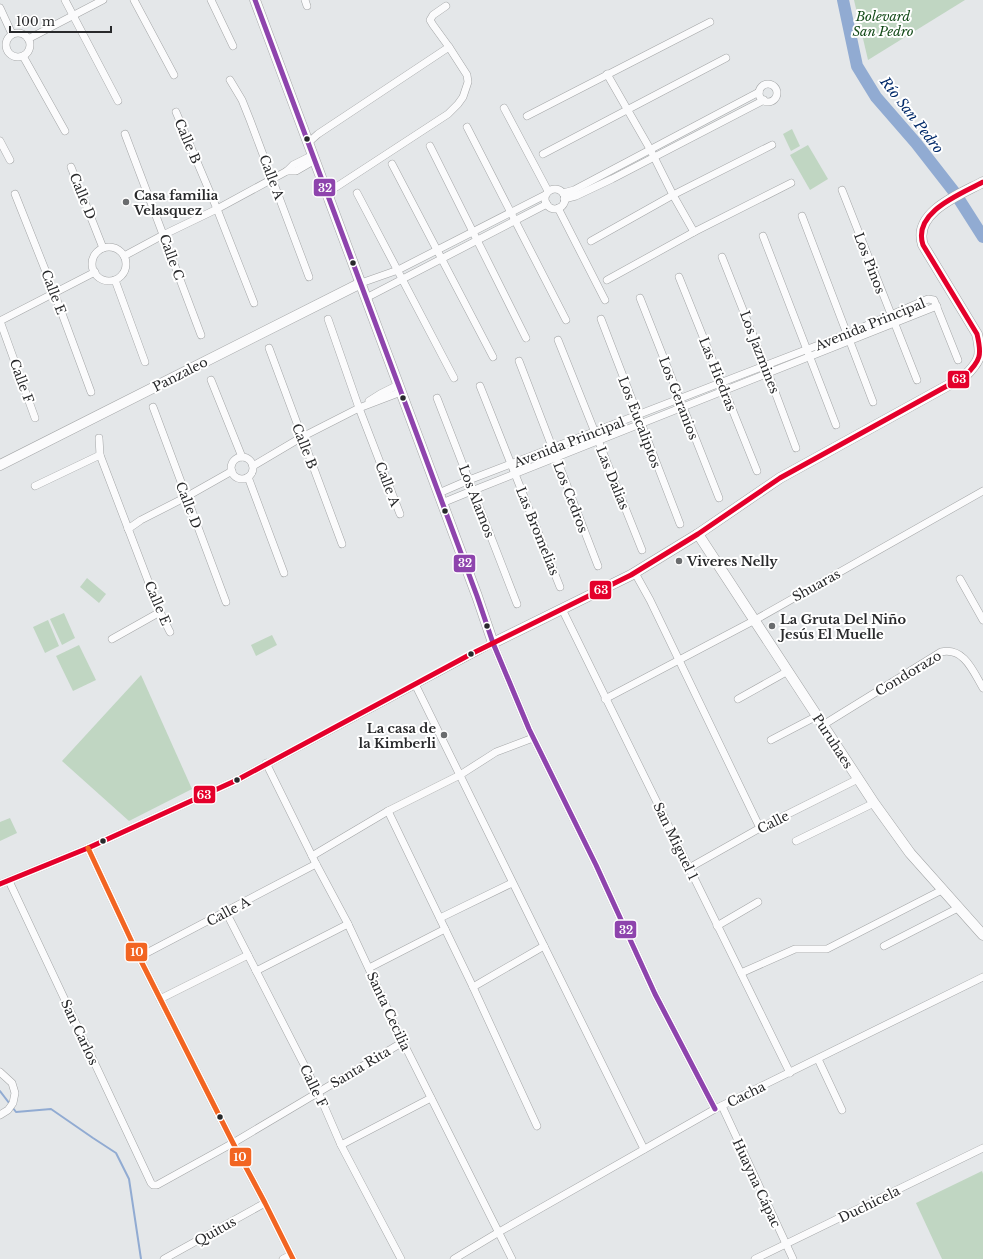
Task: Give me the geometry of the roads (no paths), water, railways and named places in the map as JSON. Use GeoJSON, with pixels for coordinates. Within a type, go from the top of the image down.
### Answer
{"type":"FeatureCollection","features":[{"type":"Feature","properties":{"kind":"street"},"geometry":{"type":"LineString","coordinates":[[65,0],[118,101]]}},
{"type":"Feature","properties":{"kind":"street"},"geometry":{"type":"LineString","coordinates":[[28,39],[103,0]]}},
{"type":"Feature","properties":{"kind":"street"},"geometry":{"type":"LineString","coordinates":[[134,0],[174,75]]}},
{"type":"Feature","properties":{"kind":"street"},"geometry":{"type":"LineString","coordinates":[[211,0],[233,46]]}},
{"type":"Feature","properties":{"kind":"street"},"geometry":{"type":"LineString","coordinates":[[255,0],[480,603],[493,643]]}},
{"type":"Feature","properties":{"kind":"street"},"geometry":{"type":"LineString","coordinates":[[327,193],[448,114],[463,97],[468,82],[467,75],[430,20],[433,15],[446,6]]}},
{"type":"Feature","properties":{"kind":"street"},"geometry":{"type":"LineString","coordinates":[[0,8],[12,34]]}},
{"type":"Feature","properties":{"kind":"street"},"geometry":{"type":"LineString","coordinates":[[527,116],[710,22]]}},
{"type":"Feature","properties":{"kind":"street"},"geometry":{"type":"LineString","coordinates":[[12,34],[23,34],[28,39],[30,49],[23,56],[15,57],[3,51],[9,36],[12,34]]}},
{"type":"Feature","properties":{"kind":"street"},"geometry":{"type":"LineString","coordinates":[[309,142],[318,134],[449,47]]}},
{"type":"Feature","properties":{"kind":"street"},"geometry":{"type":"LineString","coordinates":[[23,56],[65,131]]}},
{"type":"Feature","properties":{"kind":"street"},"geometry":{"type":"LineString","coordinates":[[543,154],[726,58]]}},
{"type":"Feature","properties":{"kind":"street"},"geometry":{"type":"LineString","coordinates":[[607,74],[650,149],[673,195],[694,232]]}},
{"type":"Feature","properties":{"kind":"street","name":"Calle A"},"geometry":{"type":"LineString","coordinates":[[230,80],[242,100],[309,277]]}},
{"type":"Feature","properties":{"kind":"street"},"geometry":{"type":"LineString","coordinates":[[361,283],[398,270],[553,189],[556,189],[564,196],[576,196],[612,179],[764,100],[769,101],[776,96],[776,90],[772,85],[766,84],[761,87],[759,92],[564,196]]}},
{"type":"Feature","properties":{"kind":"street"},"geometry":{"type":"LineString","coordinates":[[759,92],[760,96],[764,100]]}},
{"type":"Feature","properties":{"kind":"street"},"geometry":{"type":"LineString","coordinates":[[504,108],[547,193],[545,198],[547,204],[552,208],[558,208],[563,204],[564,196]]}},
{"type":"Feature","properties":{"kind":"street","name":"Calle B"},"geometry":{"type":"LineString","coordinates":[[176,112],[217,209],[254,303]]}},
{"type":"Feature","properties":{"kind":"street"},"geometry":{"type":"LineString","coordinates":[[699,123],[703,131]]}},
{"type":"Feature","properties":{"kind":"street"},"geometry":{"type":"LineString","coordinates":[[467,127],[566,320]]}},
{"type":"Feature","properties":{"kind":"street","name":"Calle C"},"geometry":{"type":"LineString","coordinates":[[125,134],[201,335]]}},
{"type":"Feature","properties":{"kind":"street"},"geometry":{"type":"LineString","coordinates":[[0,141],[10,160]]}},
{"type":"Feature","properties":{"kind":"street"},"geometry":{"type":"LineString","coordinates":[[591,241],[673,195],[772,145]]}},
{"type":"Feature","properties":{"kind":"street"},"geometry":{"type":"LineString","coordinates":[[430,146],[526,338]]}},
{"type":"Feature","properties":{"kind":"street"},"geometry":{"type":"LineString","coordinates":[[124,256],[217,209],[287,171],[293,165],[314,158]]}},
{"type":"Feature","properties":{"kind":"street"},"geometry":{"type":"LineString","coordinates":[[392,164],[493,357]]}},
{"type":"Feature","properties":{"kind":"street","name":"Calle D"},"geometry":{"type":"LineString","coordinates":[[71,167],[103,248]]}},
{"type":"Feature","properties":{"kind":"street"},"geometry":{"type":"LineString","coordinates":[[609,171],[612,179]]}},
{"type":"Feature","properties":{"kind":"street"},"geometry":{"type":"LineString","coordinates":[[0,884],[88,848],[237,780],[266,763],[493,643],[635,573],[698,534],[780,478],[965,376],[979,365],[980,347],[977,334],[924,245],[921,235],[926,221],[931,214],[949,200],[983,182]]}},
{"type":"Feature","properties":{"kind":"street"},"geometry":{"type":"LineString","coordinates":[[607,280],[694,232],[791,183]]}},
{"type":"Feature","properties":{"kind":"street","name":"Los Pinos"},"geometry":{"type":"LineString","coordinates":[[842,190],[917,380]]}},
{"type":"Feature","properties":{"kind":"street"},"geometry":{"type":"LineString","coordinates":[[357,193],[454,378]]}},
{"type":"Feature","properties":{"kind":"street","name":"Calle E"},"geometry":{"type":"LineString","coordinates":[[14,194],[54,292],[90,392]]}},
{"type":"Feature","properties":{"kind":"street"},"geometry":{"type":"LineString","coordinates":[[366,298],[547,204]]}},
{"type":"Feature","properties":{"kind":"street"},"geometry":{"type":"LineString","coordinates":[[558,208],[605,300]]}},
{"type":"Feature","properties":{"kind":"street"},"geometry":{"type":"LineString","coordinates":[[802,216],[873,402]]}},
{"type":"Feature","properties":{"kind":"street"},"geometry":{"type":"LineString","coordinates":[[763,236],[836,425]]}},
{"type":"Feature","properties":{"kind":"street"},"geometry":{"type":"LineString","coordinates":[[113,247],[122,252],[124,256],[126,266],[119,278],[111,281],[102,279],[95,272],[92,264],[93,259],[95,254],[103,248],[113,247]]}},
{"type":"Feature","properties":{"kind":"street","name":"Los Jazmines"},"geometry":{"type":"LineString","coordinates":[[722,257],[767,369],[796,448]]}},
{"type":"Feature","properties":{"kind":"street"},"geometry":{"type":"LineString","coordinates":[[0,321],[95,272]]}},
{"type":"Feature","properties":{"kind":"street","name":"Las Hiedras"},"geometry":{"type":"LineString","coordinates":[[679,276],[757,471]]}},
{"type":"Feature","properties":{"kind":"street"},"geometry":{"type":"LineString","coordinates":[[115,280],[145,362]]}},
{"type":"Feature","properties":{"kind":"street","name":"Panzaleo"},"geometry":{"type":"LineString","coordinates":[[0,465],[361,283]]}},
{"type":"Feature","properties":{"kind":"street","name":"Los Geranios"},"geometry":{"type":"LineString","coordinates":[[640,298],[718,498]]}},
{"type":"Feature","properties":{"kind":"street","name":"Avenida Principal"},"geometry":{"type":"LineString","coordinates":[[441,498],[469,480],[722,383],[767,369],[893,319],[937,306],[958,360]]}},
{"type":"Feature","properties":{"kind":"street","name":"Calle A"},"geometry":{"type":"LineString","coordinates":[[328,319],[359,408],[400,514]]}},
{"type":"Feature","properties":{"kind":"street","name":"Los Eucaliptos"},"geometry":{"type":"LineString","coordinates":[[601,319],[680,524]]}},
{"type":"Feature","properties":{"kind":"street","name":"Calle F"},"geometry":{"type":"LineString","coordinates":[[0,321],[35,418]]}},
{"type":"Feature","properties":{"kind":"street","name":"Las Dalias"},"geometry":{"type":"LineString","coordinates":[[558,340],[642,550]]}},
{"type":"Feature","properties":{"kind":"street","name":"Calle B"},"geometry":{"type":"LineString","coordinates":[[269,348],[342,544]]}},
{"type":"Feature","properties":{"kind":"street","name":"Los Cedros"},"geometry":{"type":"LineString","coordinates":[[519,361],[598,566]]}},
{"type":"Feature","properties":{"kind":"street","name":"Avenida Principal"},"geometry":{"type":"LineString","coordinates":[[441,498],[473,490],[683,407],[725,390],[767,369]]}},
{"type":"Feature","properties":{"kind":"street"},"geometry":{"type":"LineString","coordinates":[[211,380],[242,457]]}},
{"type":"Feature","properties":{"kind":"street","name":"Las Bromelias"},"geometry":{"type":"LineString","coordinates":[[480,386],[560,587]]}},
{"type":"Feature","properties":{"kind":"street"},"geometry":{"type":"LineString","coordinates":[[253,466],[302,437],[359,408],[380,394],[399,388]]}},
{"type":"Feature","properties":{"kind":"street","name":"Los Alamos"},"geometry":{"type":"LineString","coordinates":[[437,398],[517,604]]}},
{"type":"Feature","properties":{"kind":"street","name":"Calle D"},"geometry":{"type":"LineString","coordinates":[[153,407],[226,602]]}},
{"type":"Feature","properties":{"kind":"street","name":"Calle E"},"geometry":{"type":"LineString","coordinates":[[99,438],[100,455],[160,612],[170,632]]}},
{"type":"Feature","properties":{"kind":"street"},"geometry":{"type":"LineString","coordinates":[[35,486],[100,455]]}},
{"type":"Feature","properties":{"kind":"street"},"geometry":{"type":"LineString","coordinates":[[242,457],[248,459],[253,466],[252,472],[248,477],[238,478],[232,470],[232,464],[234,461],[242,457]]}},
{"type":"Feature","properties":{"kind":"street"},"geometry":{"type":"LineString","coordinates":[[128,529],[141,520],[186,497],[232,470]]}},
{"type":"Feature","properties":{"kind":"street"},"geometry":{"type":"LineString","coordinates":[[248,477],[284,573]]}},
{"type":"Feature","properties":{"kind":"street","name":"Shuaras"},"geometry":{"type":"LineString","coordinates":[[606,699],[755,620],[983,491]]}},
{"type":"Feature","properties":{"kind":"street","name":"Puruhaes"},"geometry":{"type":"LineString","coordinates":[[698,534],[874,803],[910,853],[983,935]]}},
{"type":"Feature","properties":{"kind":"street"},"geometry":{"type":"LineString","coordinates":[[635,573],[650,600],[760,828]]}},
{"type":"Feature","properties":{"kind":"street"},"geometry":{"type":"LineString","coordinates":[[960,579],[983,620]]}},
{"type":"Feature","properties":{"kind":"street","name":"San Miguel 1"},"geometry":{"type":"LineString","coordinates":[[562,609],[790,1072]]}},
{"type":"Feature","properties":{"kind":"street"},"geometry":{"type":"LineString","coordinates":[[112,639],[160,612]]}},
{"type":"Feature","properties":{"kind":"street","name":"Huayna Cápac"},"geometry":{"type":"LineString","coordinates":[[493,643],[533,738],[596,865],[655,994],[718,1108],[793,1259]]}},
{"type":"Feature","properties":{"kind":"street","name":"Condorazo"},"geometry":{"type":"LineString","coordinates":[[820,721],[942,652],[953,651],[959,653],[967,662],[983,688]]}},
{"type":"Feature","properties":{"kind":"street"},"geometry":{"type":"LineString","coordinates":[[738,699],[788,671]]}},
{"type":"Feature","properties":{"kind":"street"},"geometry":{"type":"LineString","coordinates":[[415,684],[644,1149]]}},
{"type":"Feature","properties":{"kind":"street"},"geometry":{"type":"LineString","coordinates":[[771,740],[820,721]]}},
{"type":"Feature","properties":{"kind":"street"},"geometry":{"type":"LineString","coordinates":[[312,856],[388,811],[460,775],[496,752],[533,738]]}},
{"type":"Feature","properties":{"kind":"street","name":"Santa Cecilia"},"geometry":{"type":"LineString","coordinates":[[266,763],[316,864],[348,924],[403,1042],[512,1259]]}},
{"type":"Feature","properties":{"kind":"street","name":"Calle"},"geometry":{"type":"LineString","coordinates":[[689,868],[760,828],[858,779]]}},
{"type":"Feature","properties":{"kind":"street"},"geometry":{"type":"LineString","coordinates":[[796,841],[874,803]]}},
{"type":"Feature","properties":{"kind":"street"},"geometry":{"type":"LineString","coordinates":[[388,811],[473,987],[537,1126]]}},
{"type":"Feature","properties":{"kind":"street"},"geometry":{"type":"LineString","coordinates":[[88,848],[139,957],[233,1143],[266,1203],[292,1257],[283,1259]]}},
{"type":"Feature","properties":{"kind":"street","name":"Calle A"},"geometry":{"type":"LineString","coordinates":[[139,957],[316,864]]}},
{"type":"Feature","properties":{"kind":"street","name":"San Carlos"},"geometry":{"type":"LineString","coordinates":[[9,881],[150,1183]]}},
{"type":"Feature","properties":{"kind":"street"},"geometry":{"type":"LineString","coordinates":[[440,918],[512,883]]}},
{"type":"Feature","properties":{"kind":"street"},"geometry":{"type":"LineString","coordinates":[[741,973],[795,949],[827,949],[942,890]]}},
{"type":"Feature","properties":{"kind":"street"},"geometry":{"type":"LineString","coordinates":[[717,926],[758,902]]}},
{"type":"Feature","properties":{"kind":"street"},"geometry":{"type":"LineString","coordinates":[[884,946],[958,908]]}},
{"type":"Feature","properties":{"kind":"street","name":"Calle F"},"geometry":{"type":"LineString","coordinates":[[226,912],[318,1092],[341,1145],[401,1259]]}},
{"type":"Feature","properties":{"kind":"street"},"geometry":{"type":"LineString","coordinates":[[256,971],[348,924]]}},
{"type":"Feature","properties":{"kind":"street"},"geometry":{"type":"LineString","coordinates":[[369,968],[446,930]]}},
{"type":"Feature","properties":{"kind":"street"},"geometry":{"type":"LineString","coordinates":[[473,987],[544,946]]}},
{"type":"Feature","properties":{"kind":"street"},"geometry":{"type":"LineString","coordinates":[[160,999],[248,955]]}},
{"type":"Feature","properties":{"kind":"street","name":"Cacha"},"geometry":{"type":"LineString","coordinates":[[454,1259],[718,1108],[983,977]]}},
{"type":"Feature","properties":{"kind":"street","name":"Santa Rita"},"geometry":{"type":"LineString","coordinates":[[150,1183],[157,1185],[233,1143],[403,1042]]}},
{"type":"Feature","properties":{"kind":"street"},"geometry":{"type":"LineString","coordinates":[[818,1059],[842,1110]]}},
{"type":"Feature","properties":{"kind":"street"},"geometry":{"type":"LineString","coordinates":[[0,1072],[12,1083],[15,1092],[13,1103],[8,1110],[0,1115]]}},
{"type":"Feature","properties":{"kind":"street"},"geometry":{"type":"LineString","coordinates":[[341,1145],[431,1098]]}},
{"type":"Feature","properties":{"kind":"street","name":"Duchicela"},"geometry":{"type":"LineString","coordinates":[[755,1259],[983,1148]]}},
{"type":"Feature","properties":{"kind":"street","name":"Quitus"},"geometry":{"type":"LineString","coordinates":[[164,1259],[266,1203]]}},
{"type":"Feature","properties":{"kind":"waterway","name":"Río San Pedro"},"geometry":{"type":"LineString","coordinates":[[843,0],[857,66],[876,97],[916,143],[955,193],[983,237]]}},
{"type":"Feature","properties":{"kind":"waterway"},"geometry":{"type":"LineString","coordinates":[[0,1091],[16,1112],[51,1109],[116,1153],[129,1179],[141,1259]]}},
{"type":"Feature","properties":{"kind":"place","name":"Casa familia Velasquez"},"geometry":{"type":"Point","coordinates":[126,202]}},
{"type":"Feature","properties":{"kind":"place","name":"Viveres Nelly"},"geometry":{"type":"Point","coordinates":[679,561]}},
{"type":"Feature","properties":{"kind":"place","name":"La Gruta Del Niño Jesús El Muelle"},"geometry":{"type":"Point","coordinates":[772,626]}},
{"type":"Feature","properties":{"kind":"place","name":"La casa de la Kimberli"},"geometry":{"type":"Point","coordinates":[444,735]}},
{"type":"Feature","properties":{"kind":"park label","name":"Bolevard San Pedro"},"geometry":{"type":"Point","coordinates":[883,24]}}]}
